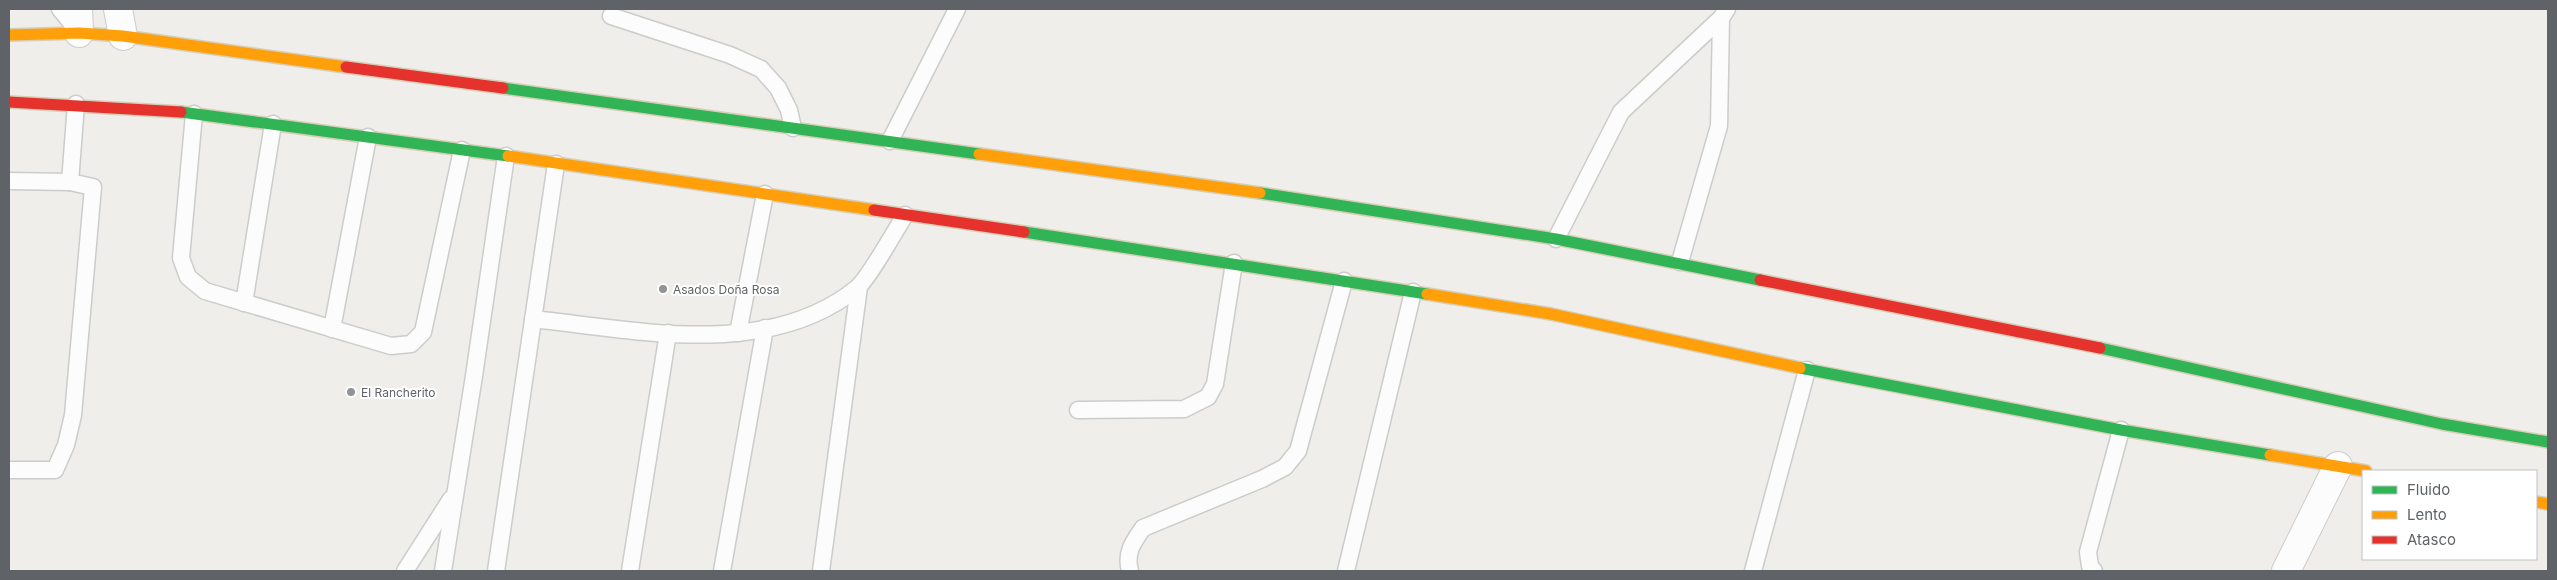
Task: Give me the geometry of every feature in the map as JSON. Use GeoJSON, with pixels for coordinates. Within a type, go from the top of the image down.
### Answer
{"type":"FeatureCollection","features":[{"type":"Feature","properties":{"kind":"main road"},"geometry":{"type":"LineString","coordinates":[[9,35],[79,21],[123,36],[890,141],[1207,186],[1556,239],[1680,262],[2067,341],[2442,424],[2548,442]]}},
{"type":"Feature","properties":{"kind":"main road"},"geometry":{"type":"LineString","coordinates":[[9,102],[76,104],[194,114],[273,124],[506,156],[1234,263],[1551,314],[1807,370],[2121,430],[2362,470]]}},
{"type":"Feature","properties":{"kind":"street"},"geometry":{"type":"LineString","coordinates":[[118,9],[123,36]]}},
{"type":"Feature","properties":{"kind":"street"},"geometry":{"type":"LineString","coordinates":[[2286,571],[2338,466]]}},
{"type":"Feature","properties":{"kind":"lane"},"geometry":{"type":"LineString","coordinates":[[60,9],[79,21]]}},
{"type":"Feature","properties":{"kind":"lane"},"geometry":{"type":"LineString","coordinates":[[890,141],[957,9]]}},
{"type":"Feature","properties":{"kind":"lane"},"geometry":{"type":"LineString","coordinates":[[1556,239],[1620,112],[1724,13]]}},
{"type":"Feature","properties":{"kind":"lane"},"geometry":{"type":"LineString","coordinates":[[1680,262],[1719,126],[1724,13]]}},
{"type":"Feature","properties":{"kind":"lane"},"geometry":{"type":"LineString","coordinates":[[611,16],[730,55],[761,69],[778,88],[789,110],[793,128]]}},
{"type":"Feature","properties":{"kind":"lane"},"geometry":{"type":"LineString","coordinates":[[70,182],[76,104]]}},
{"type":"Feature","properties":{"kind":"lane"},"geometry":{"type":"LineString","coordinates":[[194,114],[181,258],[188,277],[205,291],[391,346],[411,344],[423,332],[462,150]]}},
{"type":"Feature","properties":{"kind":"lane"},"geometry":{"type":"LineString","coordinates":[[244,303],[273,124]]}},
{"type":"Feature","properties":{"kind":"lane"},"geometry":{"type":"LineString","coordinates":[[332,329],[368,137]]}},
{"type":"Feature","properties":{"kind":"lane"},"geometry":{"type":"LineString","coordinates":[[443,571],[506,156]]}},
{"type":"Feature","properties":{"kind":"lane"},"geometry":{"type":"LineString","coordinates":[[496,571],[556,164]]}},
{"type":"Feature","properties":{"kind":"lane"},"geometry":{"type":"LineString","coordinates":[[9,181],[70,182],[92,187],[73,415],[68,438],[55,470],[9,470]]}},
{"type":"Feature","properties":{"kind":"lane"},"geometry":{"type":"LineString","coordinates":[[738,333],[765,194]]}},
{"type":"Feature","properties":{"kind":"lane"},"geometry":{"type":"LineString","coordinates":[[533,319],[688,335],[738,333],[785,324],[827,308],[859,287],[905,215]]}},
{"type":"Feature","properties":{"kind":"lane"},"geometry":{"type":"LineString","coordinates":[[1078,410],[1184,410],[1208,397],[1215,384],[1234,263]]}},
{"type":"Feature","properties":{"kind":"lane"},"geometry":{"type":"LineString","coordinates":[[1130,571],[1128,562],[1130,545],[1143,528],[1262,479],[1285,466],[1298,451],[1344,281]]}},
{"type":"Feature","properties":{"kind":"lane"},"geometry":{"type":"LineString","coordinates":[[821,571],[859,287]]}},
{"type":"Feature","properties":{"kind":"lane"},"geometry":{"type":"LineString","coordinates":[[1346,571],[1413,292]]}},
{"type":"Feature","properties":{"kind":"lane"},"geometry":{"type":"LineString","coordinates":[[722,571],[765,328]]}},
{"type":"Feature","properties":{"kind":"lane"},"geometry":{"type":"LineString","coordinates":[[630,571],[668,333]]}},
{"type":"Feature","properties":{"kind":"lane"},"geometry":{"type":"LineString","coordinates":[[1753,571],[1807,370]]}},
{"type":"Feature","properties":{"kind":"lane"},"geometry":{"type":"LineString","coordinates":[[2094,571],[2090,566],[2088,552],[2121,430]]}},
{"type":"Feature","properties":{"kind":"lane"},"geometry":{"type":"LineString","coordinates":[[405,571],[456,492]]}},
{"type":"Feature","properties":{"kind":"traffic: fast"},"geometry":{"type":"LineString","coordinates":[[503,88],[979,154]]}},
{"type":"Feature","properties":{"kind":"traffic: fast"},"geometry":{"type":"LineString","coordinates":[[181,112],[508,156]]}},
{"type":"Feature","properties":{"kind":"traffic: fast"},"geometry":{"type":"LineString","coordinates":[[1260,193],[1556,239],[1760,280]]}},
{"type":"Feature","properties":{"kind":"traffic: fast"},"geometry":{"type":"LineString","coordinates":[[1024,232],[1427,294]]}},
{"type":"Feature","properties":{"kind":"traffic: fast"},"geometry":{"type":"LineString","coordinates":[[2100,348],[2442,424],[2548,442]]}},
{"type":"Feature","properties":{"kind":"traffic: fast"},"geometry":{"type":"LineString","coordinates":[[1800,368],[2121,430],[2270,455]]}},
{"type":"Feature","properties":{"kind":"traffic: slow"},"geometry":{"type":"LineString","coordinates":[[9,35],[79,33],[123,36],[346,67]]}},
{"type":"Feature","properties":{"kind":"traffic: slow"},"geometry":{"type":"LineString","coordinates":[[979,154],[1260,193]]}},
{"type":"Feature","properties":{"kind":"traffic: slow"},"geometry":{"type":"LineString","coordinates":[[508,156],[874,210]]}},
{"type":"Feature","properties":{"kind":"traffic: slow"},"geometry":{"type":"LineString","coordinates":[[1427,294],[1551,314],[1800,368]]}},
{"type":"Feature","properties":{"kind":"traffic: slow"},"geometry":{"type":"LineString","coordinates":[[2270,455],[2362,470]]}},
{"type":"Feature","properties":{"kind":"traffic: slow"},"geometry":{"type":"LineString","coordinates":[[2537,502],[2548,504]]}},
{"type":"Feature","properties":{"kind":"traffic: jam"},"geometry":{"type":"LineString","coordinates":[[346,67],[503,88]]}},
{"type":"Feature","properties":{"kind":"traffic: jam"},"geometry":{"type":"LineString","coordinates":[[9,102],[181,112]]}},
{"type":"Feature","properties":{"kind":"traffic: jam"},"geometry":{"type":"LineString","coordinates":[[874,210],[1024,232]]}},
{"type":"Feature","properties":{"kind":"traffic: jam"},"geometry":{"type":"LineString","coordinates":[[1760,280],[2100,348]]}},
{"type":"Feature","properties":{"kind":"place","name":"Asados Doña Rosa"},"geometry":{"type":"Point","coordinates":[663,289]}},
{"type":"Feature","properties":{"kind":"place","name":"El Rancherito"},"geometry":{"type":"Point","coordinates":[351,392]}}]}
